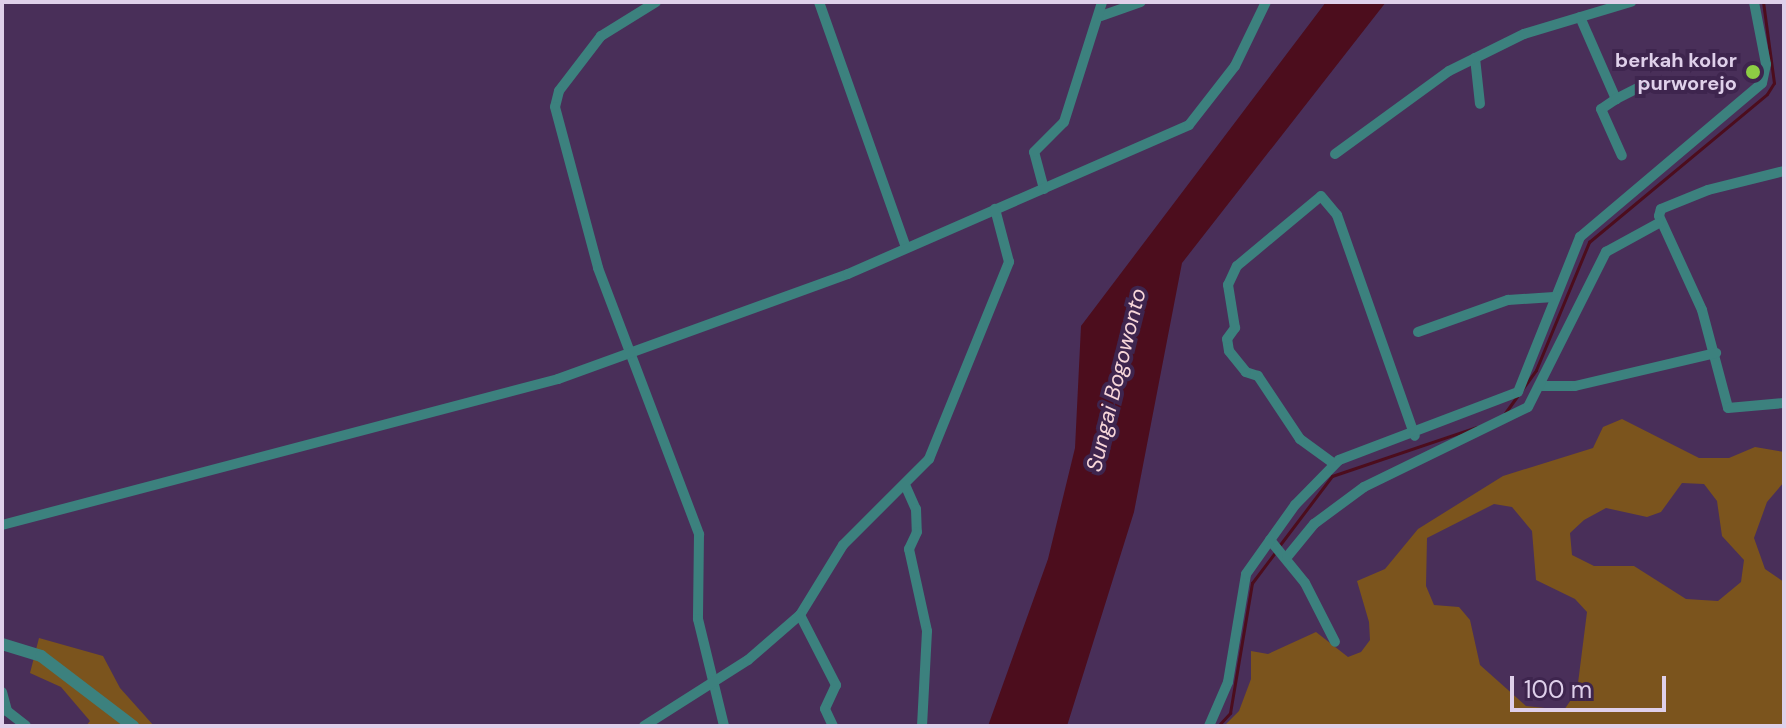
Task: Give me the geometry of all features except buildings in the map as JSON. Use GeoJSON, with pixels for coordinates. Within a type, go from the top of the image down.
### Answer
{"type":"FeatureCollection","features":[{"type":"Feature","properties":{"kind":"street"},"geometry":{"type":"LineString","coordinates":[[656,2],[601,36],[559,91],[555,107],[598,268],[699,534],[698,619],[724,726]]}},
{"type":"Feature","properties":{"kind":"street"},"geometry":{"type":"LineString","coordinates":[[819,2],[905,245]]}},
{"type":"Feature","properties":{"kind":"street"},"geometry":{"type":"LineString","coordinates":[[1044,189],[1034,152],[1064,122],[1101,16],[1102,2]]}},
{"type":"Feature","properties":{"kind":"street"},"geometry":{"type":"LineString","coordinates":[[1101,16],[1141,2]]}},
{"type":"Feature","properties":{"kind":"street"},"geometry":{"type":"LineString","coordinates":[[2,525],[303,451],[632,353],[848,274],[905,245],[1044,189],[1196,119],[1235,66],[1266,2]]}},
{"type":"Feature","properties":{"kind":"street"},"geometry":{"type":"LineString","coordinates":[[1335,154],[1475,58],[1580,17],[1631,2]]}},
{"type":"Feature","properties":{"kind":"street"},"geometry":{"type":"LineString","coordinates":[[1209,726],[1231,666],[1241,587],[1272,542],[1333,463],[1415,436],[1518,392],[1580,237],[1762,83],[1766,64],[1754,2]]}},
{"type":"Feature","properties":{"kind":"street"},"geometry":{"type":"LineString","coordinates":[[1580,17],[1616,99]]}},
{"type":"Feature","properties":{"kind":"street"},"geometry":{"type":"LineString","coordinates":[[1475,58],[1480,104]]}},
{"type":"Feature","properties":{"kind":"street"},"geometry":{"type":"LineString","coordinates":[[1622,156],[1601,109],[1644,85]]}},
{"type":"Feature","properties":{"kind":"street"},"geometry":{"type":"LineString","coordinates":[[1784,171],[1661,209],[1659,223],[1716,353],[1730,410],[1784,403]]}},
{"type":"Feature","properties":{"kind":"street"},"geometry":{"type":"LineString","coordinates":[[1333,463],[1300,439],[1258,376],[1246,372],[1229,351],[1227,339],[1235,328],[1227,307],[1237,266],[1321,196],[1337,215],[1415,436]]}},
{"type":"Feature","properties":{"kind":"street"},"geometry":{"type":"LineString","coordinates":[[644,726],[713,682],[800,615],[843,545],[906,487],[929,459],[1009,262],[995,209]]}},
{"type":"Feature","properties":{"kind":"street"},"geometry":{"type":"LineString","coordinates":[[1286,555],[1332,508],[1420,458],[1520,413],[1540,386],[1606,252],[1659,223]]}},
{"type":"Feature","properties":{"kind":"street"},"geometry":{"type":"LineString","coordinates":[[1418,332],[1508,300],[1554,297]]}},
{"type":"Feature","properties":{"kind":"street"},"geometry":{"type":"LineString","coordinates":[[1540,386],[1575,386],[1716,353]]}},
{"type":"Feature","properties":{"kind":"street"},"geometry":{"type":"LineString","coordinates":[[906,487],[916,509],[909,551],[927,631],[922,726]]}},
{"type":"Feature","properties":{"kind":"street"},"geometry":{"type":"LineString","coordinates":[[1272,542],[1286,555],[1335,642]]}},
{"type":"Feature","properties":{"kind":"street"},"geometry":{"type":"LineString","coordinates":[[800,615],[836,685],[825,709],[833,726]]}},
{"type":"Feature","properties":{"kind":"street"},"geometry":{"type":"LineString","coordinates":[[2,644],[41,656],[133,726]]}},
{"type":"Feature","properties":{"kind":"street"},"geometry":{"type":"LineString","coordinates":[[2,692],[7,711],[26,726]]}},
{"type":"Feature","properties":{"kind":"shaded area"},"geometry":{"type":"Polygon","coordinates":[[[1622,419],[1699,458],[1729,458],[1755,447],[1784,452],[1784,482],[1767,502],[1754,538],[1765,569],[1784,582],[1784,726],[1224,726],[1239,711],[1251,679],[1251,651],[1268,654],[1316,632],[1348,657],[1361,652],[1370,640],[1369,622],[1357,581],[1385,569],[1418,529],[1503,476],[1593,448],[1603,427],[1622,419]],[[1682,483],[1661,512],[1647,517],[1606,508],[1584,520],[1570,533],[1572,555],[1594,566],[1634,566],[1686,599],[1718,601],[1741,582],[1744,560],[1722,536],[1717,501],[1704,484],[1682,483]],[[1494,504],[1427,538],[1426,586],[1434,605],[1459,607],[1470,620],[1480,665],[1526,706],[1564,710],[1577,691],[1587,612],[1575,599],[1536,580],[1532,531],[1512,507],[1494,504]]]}},
{"type":"Feature","properties":{"kind":"shaded area"},"geometry":{"type":"Polygon","coordinates":[[[39,638],[103,656],[120,688],[154,726],[86,726],[90,721],[61,687],[30,673],[39,638]]]}},
{"type":"Feature","properties":{"kind":"water","name":"Sungai Bogowonto"},"geometry":{"type":"Polygon","coordinates":[[[1326,2],[1386,2],[1182,263],[1134,512],[1067,726],[988,726],[1048,559],[1075,448],[1081,326],[1326,2]]]}},
{"type":"Feature","properties":{"kind":"waterway"},"geometry":{"type":"LineString","coordinates":[[1505,413],[1536,370],[1589,242],[1767,94],[1774,83],[1763,2]]}},
{"type":"Feature","properties":{"kind":"waterway"},"geometry":{"type":"LineString","coordinates":[[1279,546],[1332,476],[1477,427]]}},
{"type":"Feature","properties":{"kind":"waterway"},"geometry":{"type":"LineString","coordinates":[[1218,726],[1230,713],[1252,583],[1275,552]]}},
{"type":"Feature","properties":{"kind":"place","name":"berkah kolor purworejo"},"geometry":{"type":"Point","coordinates":[1753,72]}}]}
